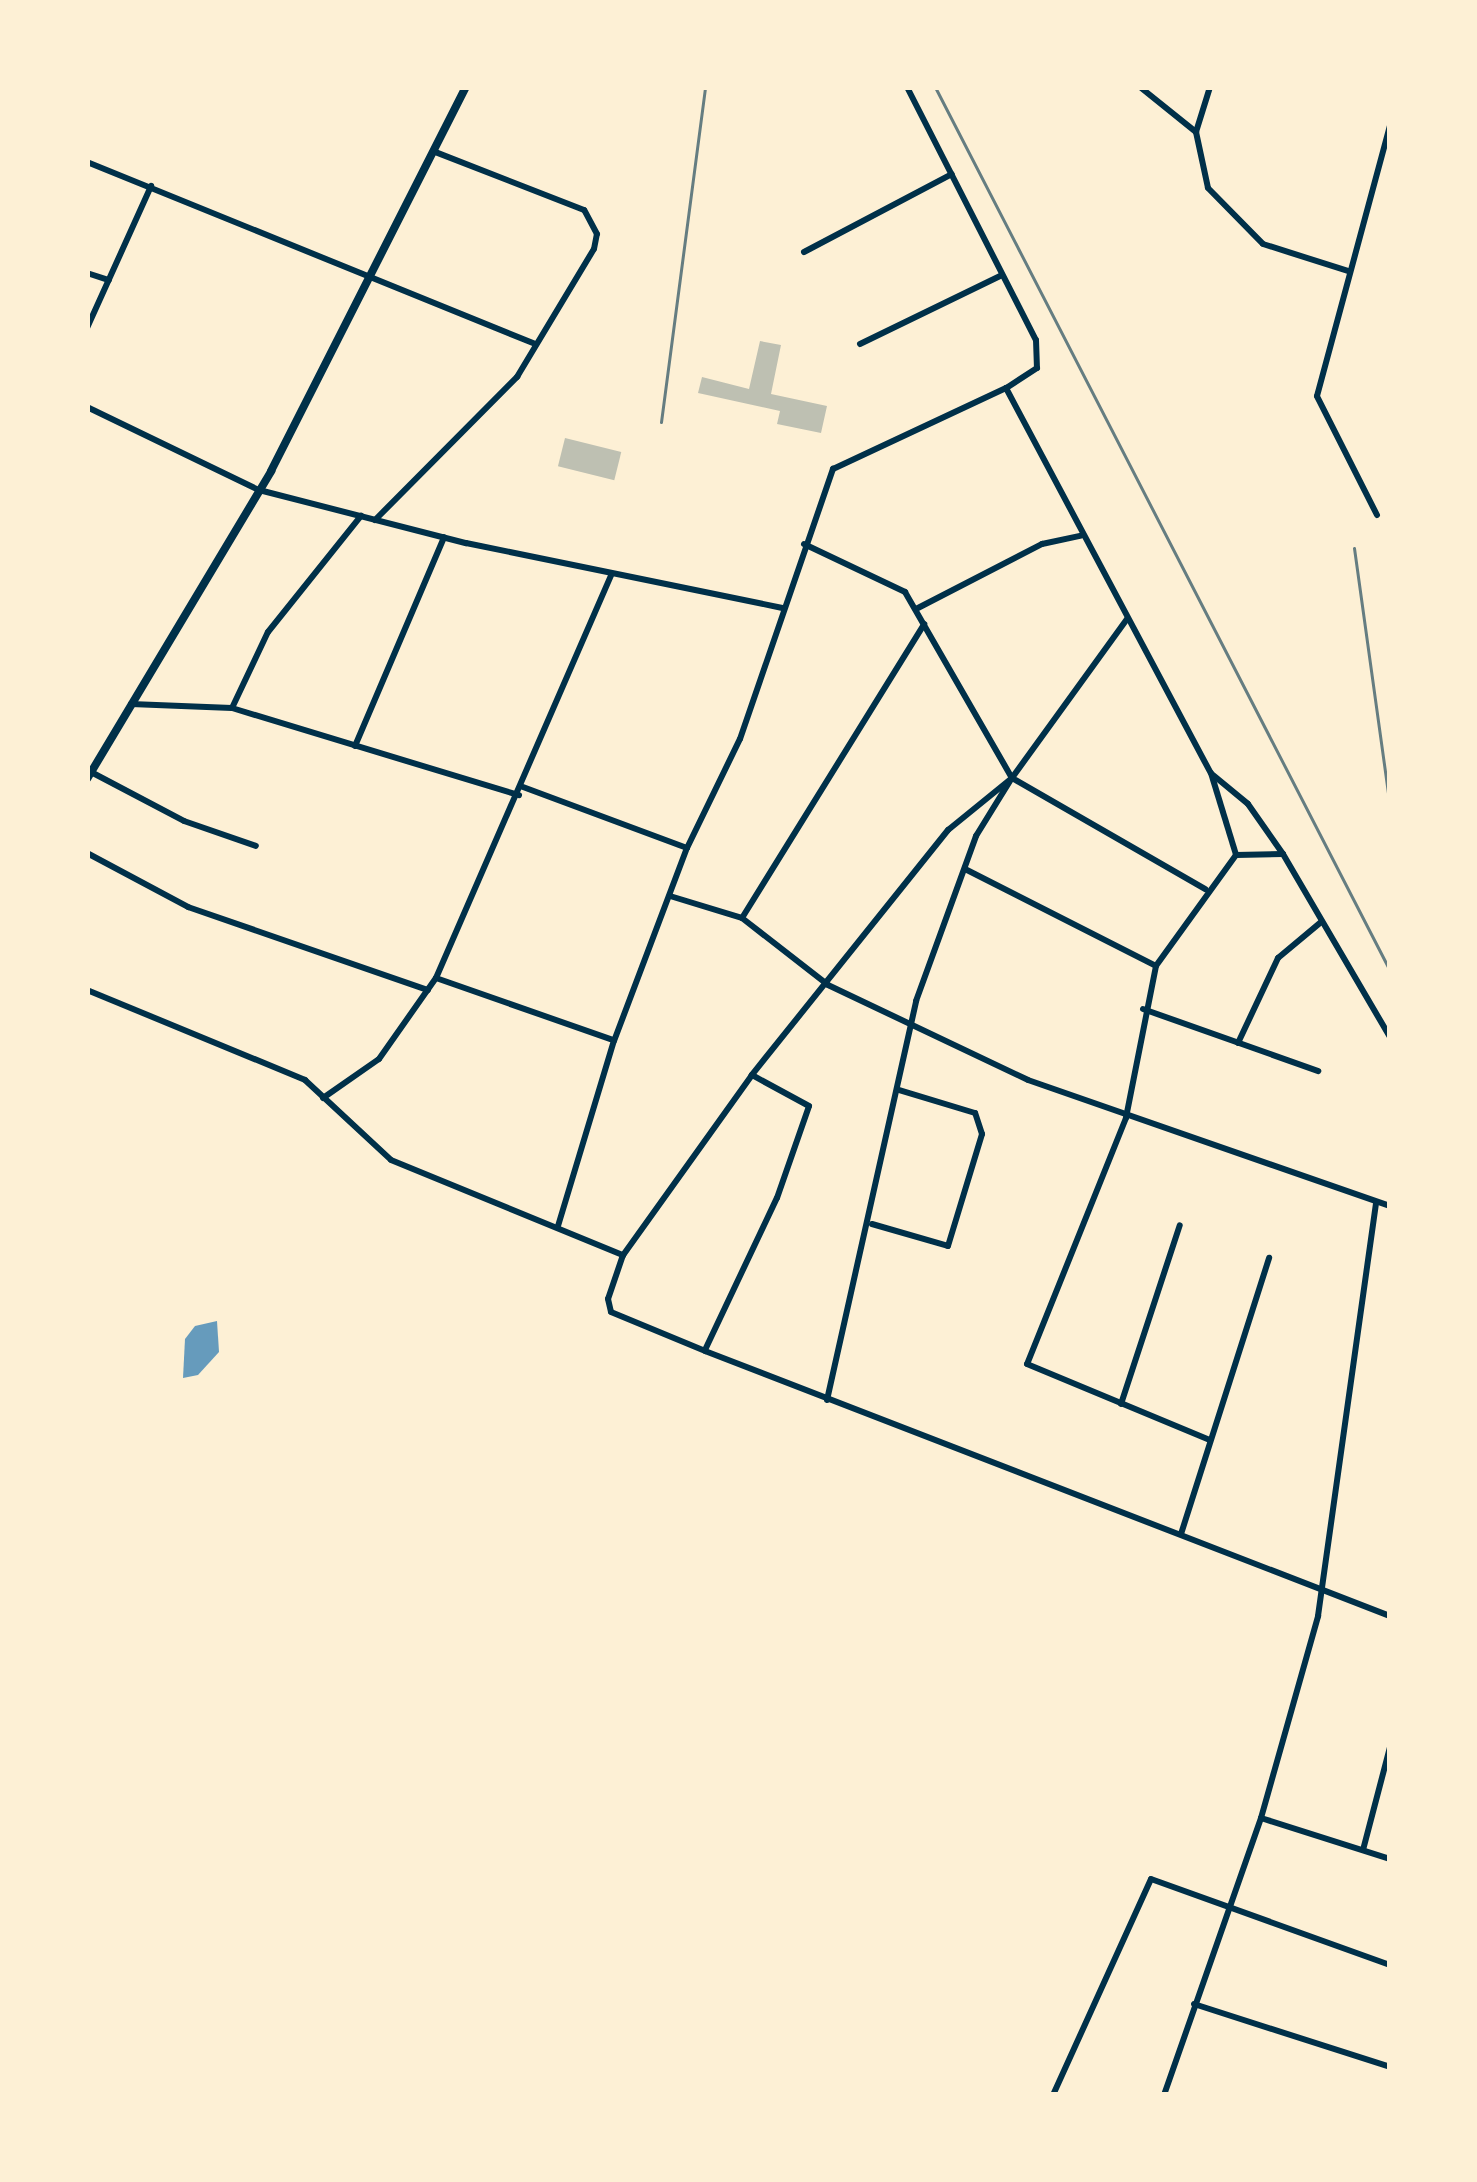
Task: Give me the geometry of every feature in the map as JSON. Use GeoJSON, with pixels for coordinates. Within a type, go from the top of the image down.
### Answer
{"type":"FeatureCollection","features":[{"type":"Feature","properties":{"kind":"street"},"geometry":{"type":"LineString","coordinates":[[256,846],[184,821],[89,775],[259,490],[377,275],[466,87]]}},
{"type":"Feature","properties":{"kind":"street"},"geometry":{"type":"LineString","coordinates":[[558,1226],[614,1040],[687,848],[740,739],[786,618],[782,608],[833,469],[1006,388],[1036,368],[1040,354],[907,87]]}},
{"type":"Feature","properties":{"kind":"street"},"geometry":{"type":"LineString","coordinates":[[1140,87],[1196,132]]}},
{"type":"Feature","properties":{"kind":"street"},"geometry":{"type":"LineString","coordinates":[[1210,87],[1196,132],[1208,188],[1246,231],[1280,253],[1350,271]]}},
{"type":"Feature","properties":{"kind":"street"},"geometry":{"type":"LineString","coordinates":[[1378,514],[1317,395],[1390,126]]}},
{"type":"Feature","properties":{"kind":"street"},"geometry":{"type":"LineString","coordinates":[[374,520],[517,376],[594,249],[593,223],[584,210],[435,152]]}},
{"type":"Feature","properties":{"kind":"street"},"geometry":{"type":"LineString","coordinates":[[87,162],[377,275],[536,344]]}},
{"type":"Feature","properties":{"kind":"street"},"geometry":{"type":"LineString","coordinates":[[804,252],[952,174]]}},
{"type":"Feature","properties":{"kind":"street"},"geometry":{"type":"LineString","coordinates":[[87,328],[151,186]]}},
{"type":"Feature","properties":{"kind":"street"},"geometry":{"type":"LineString","coordinates":[[87,273],[109,280]]}},
{"type":"Feature","properties":{"kind":"street"},"geometry":{"type":"LineString","coordinates":[[860,344],[1002,275]]}},
{"type":"Feature","properties":{"kind":"street"},"geometry":{"type":"LineString","coordinates":[[1006,388],[1210,773],[1236,855]]}},
{"type":"Feature","properties":{"kind":"street"},"geometry":{"type":"LineString","coordinates":[[87,407],[259,490],[611,575],[782,608]]}},
{"type":"Feature","properties":{"kind":"street"},"geometry":{"type":"LineString","coordinates":[[232,708],[268,632],[361,516]]}},
{"type":"Feature","properties":{"kind":"street"},"geometry":{"type":"LineString","coordinates":[[916,609],[1042,544],[1082,536]]}},
{"type":"Feature","properties":{"kind":"street"},"geometry":{"type":"LineString","coordinates":[[355,746],[444,537]]}},
{"type":"Feature","properties":{"kind":"street"},"geometry":{"type":"LineString","coordinates":[[804,544],[905,592],[1012,778],[1205,889]]}},
{"type":"Feature","properties":{"kind":"street"},"geometry":{"type":"LineString","coordinates":[[323,1098],[379,1059],[436,978],[611,575]]}},
{"type":"Feature","properties":{"kind":"street"},"geometry":{"type":"LineString","coordinates":[[827,1400],[872,1224],[912,1023],[964,869],[1012,778],[1127,620]]}},
{"type":"Feature","properties":{"kind":"street"},"geometry":{"type":"LineString","coordinates":[[742,918],[923,624]]}},
{"type":"Feature","properties":{"kind":"street"},"geometry":{"type":"LineString","coordinates":[[131,704],[232,708],[521,791],[687,848]]}},
{"type":"Feature","properties":{"kind":"street"},"geometry":{"type":"LineString","coordinates":[[1210,773],[1248,804],[1283,854],[1321,922],[1348,955],[1390,1037]]}},
{"type":"Feature","properties":{"kind":"street"},"geometry":{"type":"LineString","coordinates":[[1012,778],[948,830],[752,1075],[623,1256],[608,1299],[611,1312],[1321,1593],[1390,1616]]}},
{"type":"Feature","properties":{"kind":"street"},"geometry":{"type":"LineString","coordinates":[[87,853],[188,907],[428,990]]}},
{"type":"Feature","properties":{"kind":"street"},"geometry":{"type":"LineString","coordinates":[[1210,1440],[1027,1364],[1126,1118],[1143,1009],[1156,966],[1205,889],[1236,855],[1283,854]]}},
{"type":"Feature","properties":{"kind":"street"},"geometry":{"type":"LineString","coordinates":[[964,869],[1156,966]]}},
{"type":"Feature","properties":{"kind":"street"},"geometry":{"type":"LineString","coordinates":[[670,896],[742,918],[828,985],[1126,1118],[1390,1206]]}},
{"type":"Feature","properties":{"kind":"street"},"geometry":{"type":"LineString","coordinates":[[1238,1042],[1278,958],[1321,922]]}},
{"type":"Feature","properties":{"kind":"street"},"geometry":{"type":"LineString","coordinates":[[436,978],[614,1040]]}},
{"type":"Feature","properties":{"kind":"street"},"geometry":{"type":"LineString","coordinates":[[87,990],[305,1080],[391,1160],[623,1256]]}},
{"type":"Feature","properties":{"kind":"street"},"geometry":{"type":"LineString","coordinates":[[1143,1009],[1318,1071]]}},
{"type":"Feature","properties":{"kind":"street"},"geometry":{"type":"LineString","coordinates":[[705,1351],[809,1106],[752,1075]]}},
{"type":"Feature","properties":{"kind":"street"},"geometry":{"type":"LineString","coordinates":[[872,1224],[948,1246],[982,1134],[975,1113],[899,1090]]}},
{"type":"Feature","properties":{"kind":"street"},"geometry":{"type":"LineString","coordinates":[[1164,2095],[1262,1818],[1321,1593],[1376,1203]]}},
{"type":"Feature","properties":{"kind":"street"},"geometry":{"type":"LineString","coordinates":[[1120,1405],[1180,1225]]}},
{"type":"Feature","properties":{"kind":"street"},"geometry":{"type":"LineString","coordinates":[[1180,1535],[1269,1258]]}},
{"type":"Feature","properties":{"kind":"street"},"geometry":{"type":"LineString","coordinates":[[1363,1850],[1390,1747]]}},
{"type":"Feature","properties":{"kind":"street"},"geometry":{"type":"LineString","coordinates":[[1262,1818],[1390,1859]]}},
{"type":"Feature","properties":{"kind":"street"},"geometry":{"type":"LineString","coordinates":[[1053,2095],[1145,1884],[1162,1878],[1226,1911],[1390,1965]]}},
{"type":"Feature","properties":{"kind":"street"},"geometry":{"type":"LineString","coordinates":[[1194,2004],[1390,2067]]}},
{"type":"Feature","properties":{"kind":"water"},"geometry":{"type":"Polygon","coordinates":[[[217,1321],[219,1352],[198,1375],[183,1378],[185,1339],[195,1326],[217,1321]]]}},
{"type":"Feature","properties":{"kind":"building"},"geometry":{"type":"Polygon","coordinates":[[[760,341],[781,345],[771,394],[827,406],[821,433],[777,424],[780,411],[698,393],[702,377],[749,389],[760,341]]]}},
{"type":"Feature","properties":{"kind":"building"},"geometry":{"type":"Polygon","coordinates":[[[565,438],[621,452],[614,480],[558,466],[565,438]]]}},
{"type":"Feature","properties":{"kind":"railway"},"geometry":{"type":"LineString","coordinates":[[661,422],[705,87]]}},
{"type":"Feature","properties":{"kind":"railway"},"geometry":{"type":"LineString","coordinates":[[935,87],[1390,971]]}},
{"type":"Feature","properties":{"kind":"railway"},"geometry":{"type":"LineString","coordinates":[[1354,548],[1390,807]]}}]}
